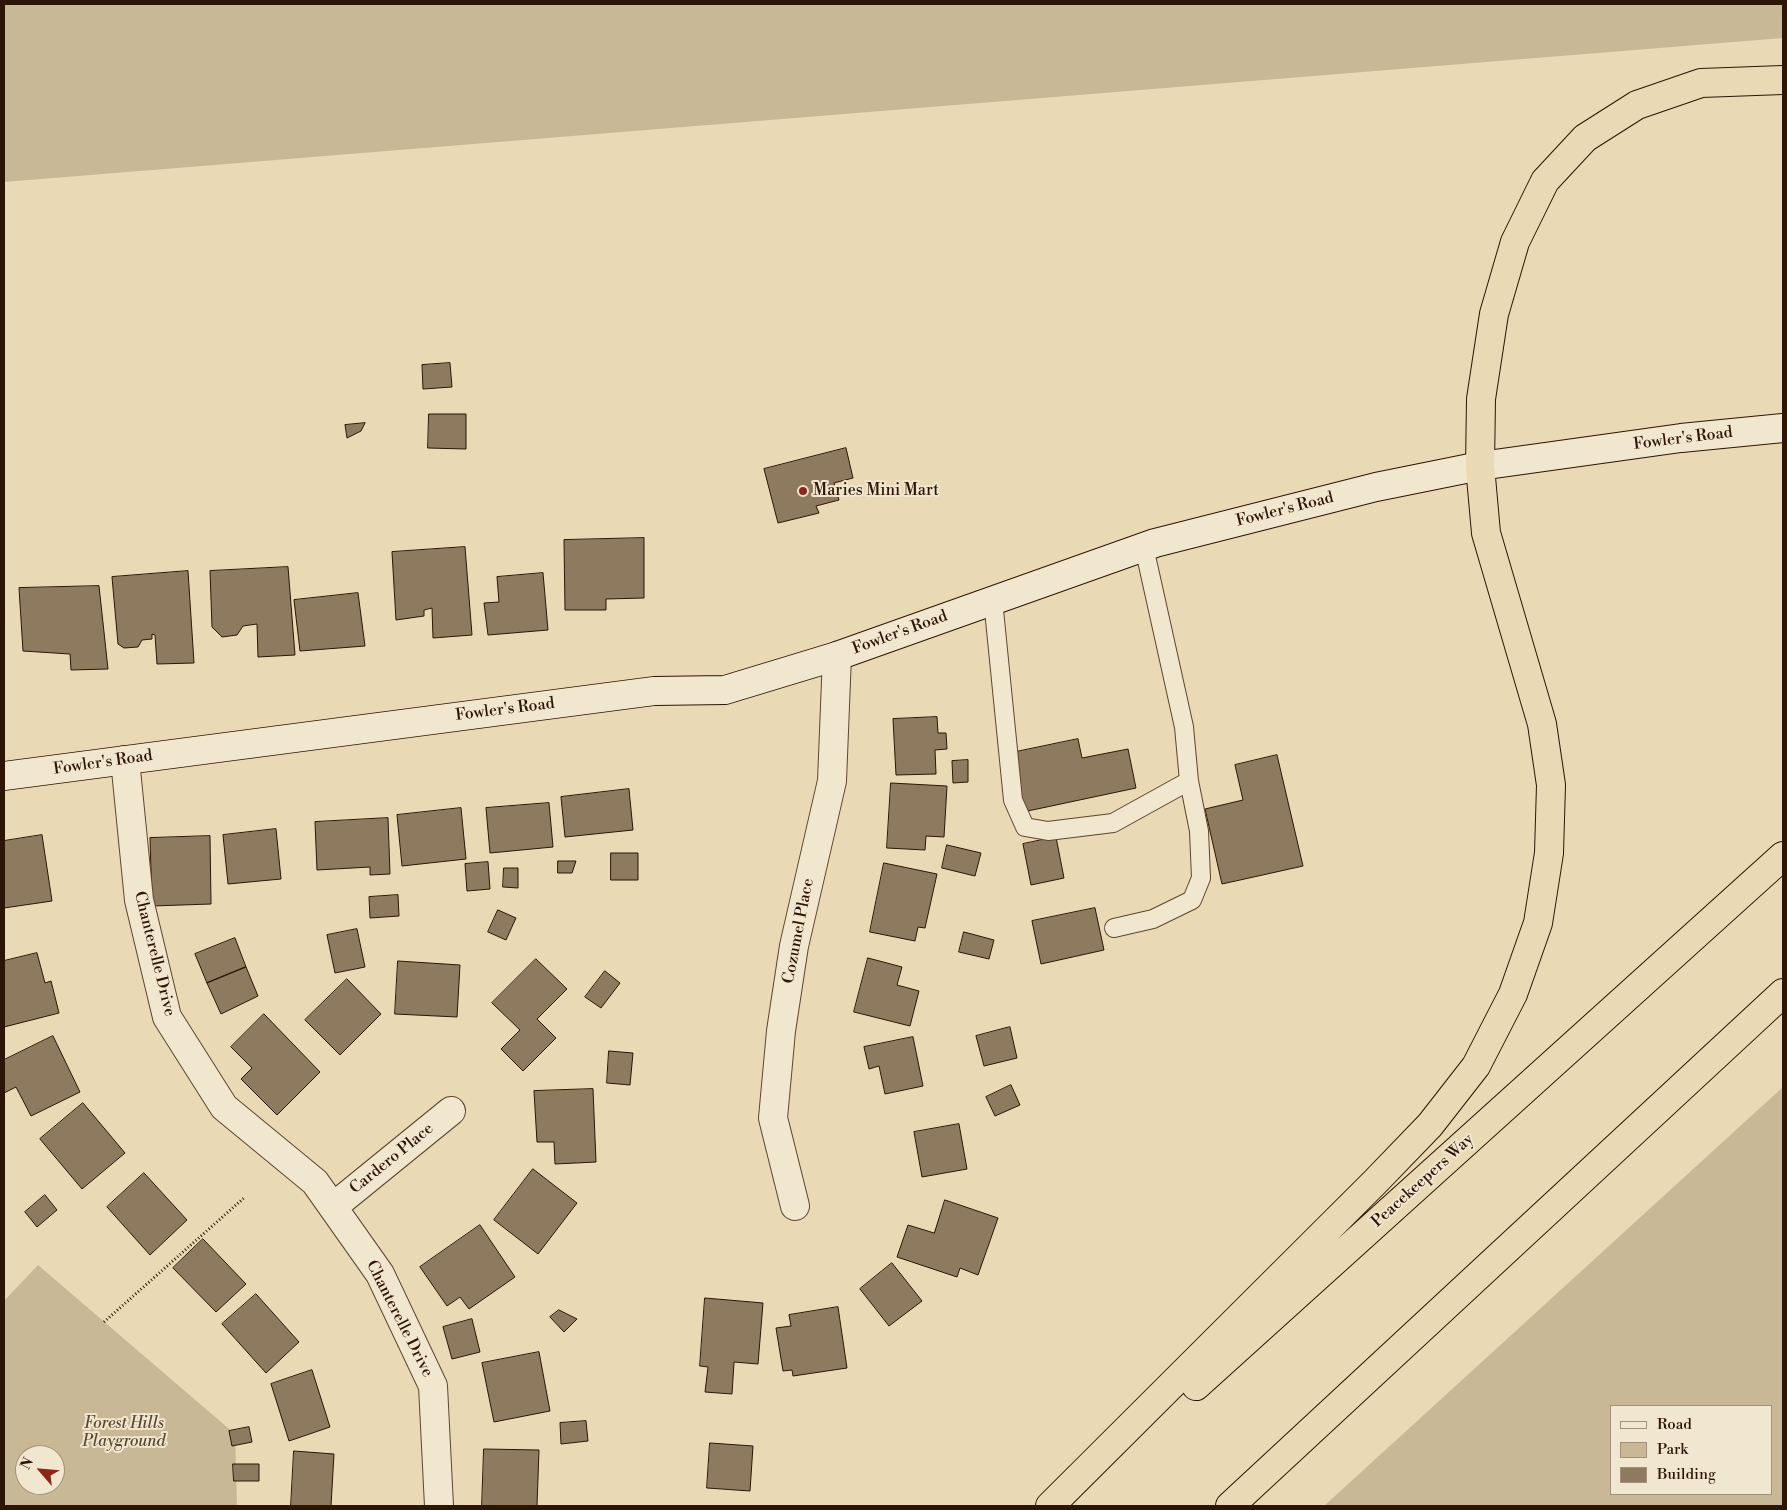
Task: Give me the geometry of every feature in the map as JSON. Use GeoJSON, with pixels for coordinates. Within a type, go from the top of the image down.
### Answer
{"type":"FeatureCollection","features":[{"type":"Feature","properties":{"kind":"highway"},"geometry":{"type":"LineString","coordinates":[[1050,1506],[1375,1182],[1430,1125],[1476,1066],[1513,994],[1538,923],[1548,853],[1551,785],[1542,724],[1486,533],[1480,466],[1481,399],[1494,314],[1515,242],[1545,181],[1585,138],[1637,105],[1701,83],[1783,80]]}},
{"type":"Feature","properties":{"kind":"highway","name":"Peacekeepers Way"},"geometry":{"type":"LineString","coordinates":[[1063,1506],[1783,856]]}},
{"type":"Feature","properties":{"kind":"highway"},"geometry":{"type":"LineString","coordinates":[[1230,1506],[1783,993]]}},
{"type":"Feature","properties":{"kind":"street","name":"Fowler's Road"},"geometry":{"type":"LineString","coordinates":[[4,776],[654,691],[725,690],[836,656],[1144,547],[1376,487],[1480,466],[1681,438],[1783,428]]}},
{"type":"Feature","properties":{"kind":"street","name":"Cozumel Place"},"geometry":{"type":"LineString","coordinates":[[795,1206],[773,1118],[781,1031],[794,946],[832,781],[836,656]]}},
{"type":"Feature","properties":{"kind":"street","name":"Chanterelle Drive"},"geometry":{"type":"LineString","coordinates":[[125,760],[138,900],[167,1017],[224,1107],[315,1182],[380,1274],[433,1386],[439,1506]]}},
{"type":"Feature","properties":{"kind":"street","name":"Cardero Place"},"geometry":{"type":"LineString","coordinates":[[333,1207],[451,1112]]}},
{"type":"Feature","properties":{"kind":"lane"},"geometry":{"type":"LineString","coordinates":[[1114,928],[1152,919],[1192,900],[1201,878],[1199,831],[1189,781],[1184,727],[1144,547]]}},
{"type":"Feature","properties":{"kind":"lane"},"geometry":{"type":"LineString","coordinates":[[993,600],[1013,800],[1025,827],[1048,831],[1113,823],[1189,781]]}},
{"type":"Feature","properties":{"kind":"path"},"geometry":{"type":"LineString","coordinates":[[104,1322],[245,1197]]}},
{"type":"Feature","properties":{"kind":"green space"},"geometry":{"type":"Polygon","coordinates":[[[4,4],[1783,4],[1783,38],[4,182],[4,4]]]}},
{"type":"Feature","properties":{"kind":"green space"},"geometry":{"type":"Polygon","coordinates":[[[1783,1087],[1783,1506],[1324,1506],[1783,1087]]]}},
{"type":"Feature","properties":{"kind":"green space","name":"Forest Hills Playground"},"geometry":{"type":"Polygon","coordinates":[[[38,1265],[235,1434],[237,1506],[4,1506],[4,1301],[38,1265]]]}},
{"type":"Feature","properties":{"kind":"building"},"geometry":{"type":"Polygon","coordinates":[[[450,363],[452,387],[423,389],[422,365],[450,363]]]}},
{"type":"Feature","properties":{"kind":"building"},"geometry":{"type":"Polygon","coordinates":[[[429,414],[466,414],[466,449],[428,448],[429,414]]]}},
{"type":"Feature","properties":{"kind":"building"},"geometry":{"type":"Polygon","coordinates":[[[365,423],[361,431],[347,438],[345,425],[365,423]]]}},
{"type":"Feature","properties":{"kind":"building","name":"Maries Mini Mart"},"geometry":{"type":"Polygon","coordinates":[[[846,448],[853,478],[834,483],[839,500],[816,506],[819,513],[778,523],[764,469],[846,448]]]}},
{"type":"Feature","properties":{"kind":"building"},"geometry":{"type":"Polygon","coordinates":[[[644,538],[644,598],[606,599],[606,610],[565,610],[564,540],[644,538]]]}},
{"type":"Feature","properties":{"kind":"building"},"geometry":{"type":"Polygon","coordinates":[[[465,547],[472,635],[433,638],[432,608],[424,610],[424,616],[396,620],[392,552],[465,547]]]}},
{"type":"Feature","properties":{"kind":"building"},"geometry":{"type":"Polygon","coordinates":[[[288,567],[295,655],[258,657],[257,624],[243,626],[237,635],[222,637],[212,627],[210,571],[288,567]]]}},
{"type":"Feature","properties":{"kind":"building"},"geometry":{"type":"Polygon","coordinates":[[[188,571],[194,663],[157,664],[155,635],[152,634],[152,639],[142,640],[138,647],[124,648],[118,644],[112,577],[188,571]]]}},
{"type":"Feature","properties":{"kind":"building"},"geometry":{"type":"Polygon","coordinates":[[[543,573],[548,630],[488,635],[484,603],[499,602],[497,577],[543,573]]]}},
{"type":"Feature","properties":{"kind":"building"},"geometry":{"type":"Polygon","coordinates":[[[99,586],[108,669],[71,670],[70,654],[23,651],[19,588],[99,586]]]}},
{"type":"Feature","properties":{"kind":"building"},"geometry":{"type":"Polygon","coordinates":[[[358,593],[365,646],[300,651],[294,600],[358,593]]]}},
{"type":"Feature","properties":{"kind":"building"},"geometry":{"type":"Polygon","coordinates":[[[937,717],[938,733],[946,733],[947,749],[935,750],[936,774],[896,775],[893,719],[937,717]]]}},
{"type":"Feature","properties":{"kind":"building"},"geometry":{"type":"Polygon","coordinates":[[[1078,739],[1082,758],[1128,749],[1136,788],[1023,812],[1011,753],[1078,739]]]}},
{"type":"Feature","properties":{"kind":"building"},"geometry":{"type":"Polygon","coordinates":[[[1277,755],[1303,866],[1222,884],[1205,809],[1243,800],[1235,765],[1277,755]]]}},
{"type":"Feature","properties":{"kind":"building"},"geometry":{"type":"Polygon","coordinates":[[[968,760],[968,782],[953,783],[952,761],[968,760]]]}},
{"type":"Feature","properties":{"kind":"building"},"geometry":{"type":"Polygon","coordinates":[[[891,783],[947,786],[944,837],[926,836],[925,850],[887,848],[891,783]]]}},
{"type":"Feature","properties":{"kind":"building"},"geometry":{"type":"Polygon","coordinates":[[[629,789],[633,830],[565,837],[561,797],[629,789]]]}},
{"type":"Feature","properties":{"kind":"building"},"geometry":{"type":"Polygon","coordinates":[[[549,803],[553,847],[490,853],[486,808],[549,803]]]}},
{"type":"Feature","properties":{"kind":"building"},"geometry":{"type":"Polygon","coordinates":[[[461,808],[466,859],[402,866],[397,815],[461,808]]]}},
{"type":"Feature","properties":{"kind":"building"},"geometry":{"type":"Polygon","coordinates":[[[388,818],[390,874],[370,875],[370,867],[317,870],[315,822],[388,818]]]}},
{"type":"Feature","properties":{"kind":"building"},"geometry":{"type":"Polygon","coordinates":[[[276,829],[281,879],[228,884],[223,835],[276,829]]]}},
{"type":"Feature","properties":{"kind":"building"},"geometry":{"type":"Polygon","coordinates":[[[42,835],[52,901],[4,908],[4,841],[42,835]]]}},
{"type":"Feature","properties":{"kind":"building"},"geometry":{"type":"Polygon","coordinates":[[[210,836],[211,904],[152,906],[150,838],[210,836]]]}},
{"type":"Feature","properties":{"kind":"building"},"geometry":{"type":"Polygon","coordinates":[[[1056,837],[1064,878],[1031,885],[1023,844],[1056,837]]]}},
{"type":"Feature","properties":{"kind":"building"},"geometry":{"type":"Polygon","coordinates":[[[947,845],[981,853],[975,876],[942,868],[947,845]]]}},
{"type":"Feature","properties":{"kind":"building"},"geometry":{"type":"Polygon","coordinates":[[[611,853],[638,853],[638,880],[611,880],[611,853]]]}},
{"type":"Feature","properties":{"kind":"building"},"geometry":{"type":"Polygon","coordinates":[[[558,861],[576,861],[572,873],[558,873],[558,861]]]}},
{"type":"Feature","properties":{"kind":"building"},"geometry":{"type":"Polygon","coordinates":[[[488,862],[490,889],[467,891],[465,864],[488,862]]]}},
{"type":"Feature","properties":{"kind":"building"},"geometry":{"type":"Polygon","coordinates":[[[884,863],[937,874],[925,928],[918,927],[915,941],[870,932],[884,863]]]}},
{"type":"Feature","properties":{"kind":"building"},"geometry":{"type":"Polygon","coordinates":[[[504,868],[518,868],[518,888],[503,887],[504,868]]]}},
{"type":"Feature","properties":{"kind":"building"},"geometry":{"type":"Polygon","coordinates":[[[398,895],[399,916],[370,918],[369,897],[398,895]]]}},
{"type":"Feature","properties":{"kind":"building"},"geometry":{"type":"Polygon","coordinates":[[[1095,908],[1104,950],[1041,964],[1032,921],[1095,908]]]}},
{"type":"Feature","properties":{"kind":"building"},"geometry":{"type":"Polygon","coordinates":[[[498,910],[516,918],[506,940],[488,932],[498,910]]]}},
{"type":"Feature","properties":{"kind":"building"},"geometry":{"type":"Polygon","coordinates":[[[357,929],[365,967],[335,973],[327,935],[357,929]]]}},
{"type":"Feature","properties":{"kind":"building"},"geometry":{"type":"Polygon","coordinates":[[[964,932],[994,940],[989,959],[959,952],[964,932]]]}},
{"type":"Feature","properties":{"kind":"building"},"geometry":{"type":"Polygon","coordinates":[[[235,938],[246,967],[207,983],[195,954],[235,938]]]}},
{"type":"Feature","properties":{"kind":"building"},"geometry":{"type":"Polygon","coordinates":[[[37,953],[45,983],[51,981],[59,1013],[4,1027],[4,961],[37,953]]]}},
{"type":"Feature","properties":{"kind":"building"},"geometry":{"type":"Polygon","coordinates":[[[868,958],[902,967],[897,985],[919,991],[910,1026],[854,1012],[868,958]]]}},
{"type":"Feature","properties":{"kind":"building"},"geometry":{"type":"Polygon","coordinates":[[[536,959],[567,989],[537,1019],[556,1038],[523,1071],[501,1049],[520,1030],[492,1003],[536,959]]]}},
{"type":"Feature","properties":{"kind":"building"},"geometry":{"type":"Polygon","coordinates":[[[398,961],[460,965],[457,1017],[395,1014],[398,961]]]}},
{"type":"Feature","properties":{"kind":"building"},"geometry":{"type":"Polygon","coordinates":[[[246,967],[258,996],[221,1014],[207,983],[246,967]]]}},
{"type":"Feature","properties":{"kind":"building"},"geometry":{"type":"Polygon","coordinates":[[[605,971],[620,983],[601,1008],[585,997],[605,971]]]}},
{"type":"Feature","properties":{"kind":"building"},"geometry":{"type":"Polygon","coordinates":[[[347,979],[381,1014],[340,1055],[305,1020],[347,979]]]}},
{"type":"Feature","properties":{"kind":"building"},"geometry":{"type":"Polygon","coordinates":[[[264,1014],[320,1072],[277,1115],[241,1079],[252,1068],[231,1047],[264,1014]]]}},
{"type":"Feature","properties":{"kind":"building"},"geometry":{"type":"Polygon","coordinates":[[[1010,1027],[1017,1058],[984,1066],[976,1036],[1010,1027]]]}},
{"type":"Feature","properties":{"kind":"building"},"geometry":{"type":"Polygon","coordinates":[[[53,1036],[80,1092],[31,1116],[16,1087],[4,1093],[4,1060],[53,1036]]]}},
{"type":"Feature","properties":{"kind":"building"},"geometry":{"type":"Polygon","coordinates":[[[913,1037],[923,1086],[885,1094],[879,1066],[869,1069],[864,1047],[913,1037]]]}},
{"type":"Feature","properties":{"kind":"building"},"geometry":{"type":"Polygon","coordinates":[[[609,1051],[633,1053],[630,1085],[607,1083],[609,1051]]]}},
{"type":"Feature","properties":{"kind":"building"},"geometry":{"type":"Polygon","coordinates":[[[1011,1085],[1020,1105],[995,1116],[986,1097],[1011,1085]]]}},
{"type":"Feature","properties":{"kind":"building"},"geometry":{"type":"Polygon","coordinates":[[[593,1089],[596,1162],[555,1164],[554,1142],[537,1142],[534,1091],[593,1089]]]}},
{"type":"Feature","properties":{"kind":"building"},"geometry":{"type":"Polygon","coordinates":[[[83,1103],[125,1153],[82,1189],[40,1139],[83,1103]]]}},
{"type":"Feature","properties":{"kind":"building"},"geometry":{"type":"Polygon","coordinates":[[[959,1124],[967,1169],[922,1177],[914,1132],[959,1124]]]}},
{"type":"Feature","properties":{"kind":"building"},"geometry":{"type":"Polygon","coordinates":[[[533,1169],[577,1203],[538,1254],[494,1220],[533,1169]]]}},
{"type":"Feature","properties":{"kind":"building"},"geometry":{"type":"Polygon","coordinates":[[[144,1173],[187,1220],[150,1255],[107,1207],[144,1173]]]}},
{"type":"Feature","properties":{"kind":"building"},"geometry":{"type":"Polygon","coordinates":[[[45,1195],[57,1210],[37,1227],[25,1212],[45,1195]]]}},
{"type":"Feature","properties":{"kind":"building"},"geometry":{"type":"Polygon","coordinates":[[[945,1200],[998,1218],[978,1275],[960,1268],[957,1277],[897,1257],[908,1225],[934,1233],[945,1200]]]}},
{"type":"Feature","properties":{"kind":"building"},"geometry":{"type":"Polygon","coordinates":[[[480,1225],[515,1277],[469,1309],[460,1297],[447,1306],[420,1267],[480,1225]]]}},
{"type":"Feature","properties":{"kind":"building"},"geometry":{"type":"Polygon","coordinates":[[[203,1239],[246,1284],[216,1312],[173,1268],[203,1239]]]}},
{"type":"Feature","properties":{"kind":"building"},"geometry":{"type":"Polygon","coordinates":[[[892,1263],[922,1301],[889,1326],[860,1289],[892,1263]]]}},
{"type":"Feature","properties":{"kind":"building"},"geometry":{"type":"Polygon","coordinates":[[[256,1294],[299,1342],[266,1373],[222,1324],[256,1294]]]}},
{"type":"Feature","properties":{"kind":"building"},"geometry":{"type":"Polygon","coordinates":[[[705,1298],[763,1303],[758,1364],[734,1362],[732,1394],[705,1392],[708,1367],[700,1366],[705,1298]]]}},
{"type":"Feature","properties":{"kind":"building"},"geometry":{"type":"Polygon","coordinates":[[[838,1307],[847,1368],[793,1376],[792,1370],[783,1371],[776,1328],[791,1326],[789,1315],[838,1307]]]}},
{"type":"Feature","properties":{"kind":"building"},"geometry":{"type":"Polygon","coordinates":[[[559,1310],[577,1319],[564,1332],[550,1317],[559,1310]]]}},
{"type":"Feature","properties":{"kind":"building"},"geometry":{"type":"Polygon","coordinates":[[[472,1319],[480,1352],[452,1359],[443,1327],[472,1319]]]}},
{"type":"Feature","properties":{"kind":"building"},"geometry":{"type":"Polygon","coordinates":[[[539,1352],[550,1411],[494,1422],[482,1363],[539,1352]]]}},
{"type":"Feature","properties":{"kind":"building"},"geometry":{"type":"Polygon","coordinates":[[[312,1370],[330,1427],[289,1441],[271,1384],[312,1370]]]}},
{"type":"Feature","properties":{"kind":"building"},"geometry":{"type":"Polygon","coordinates":[[[586,1421],[588,1441],[561,1444],[560,1423],[586,1421]]]}},
{"type":"Feature","properties":{"kind":"building"},"geometry":{"type":"Polygon","coordinates":[[[249,1427],[252,1442],[232,1446],[229,1431],[249,1427]]]}},
{"type":"Feature","properties":{"kind":"building"},"geometry":{"type":"Polygon","coordinates":[[[710,1443],[753,1446],[750,1491],[707,1488],[710,1443]]]}},
{"type":"Feature","properties":{"kind":"building"},"geometry":{"type":"Polygon","coordinates":[[[484,1449],[539,1450],[537,1506],[482,1506],[484,1449]]]}},
{"type":"Feature","properties":{"kind":"building"},"geometry":{"type":"Polygon","coordinates":[[[294,1451],[334,1454],[331,1506],[291,1506],[294,1451]]]}},
{"type":"Feature","properties":{"kind":"building"},"geometry":{"type":"Polygon","coordinates":[[[233,1464],[259,1464],[259,1481],[234,1481],[233,1464]]]}},
{"type":"Feature","properties":{"kind":"place","name":"Maries Mini Mart"},"geometry":{"type":"Point","coordinates":[803,491]}}]}
